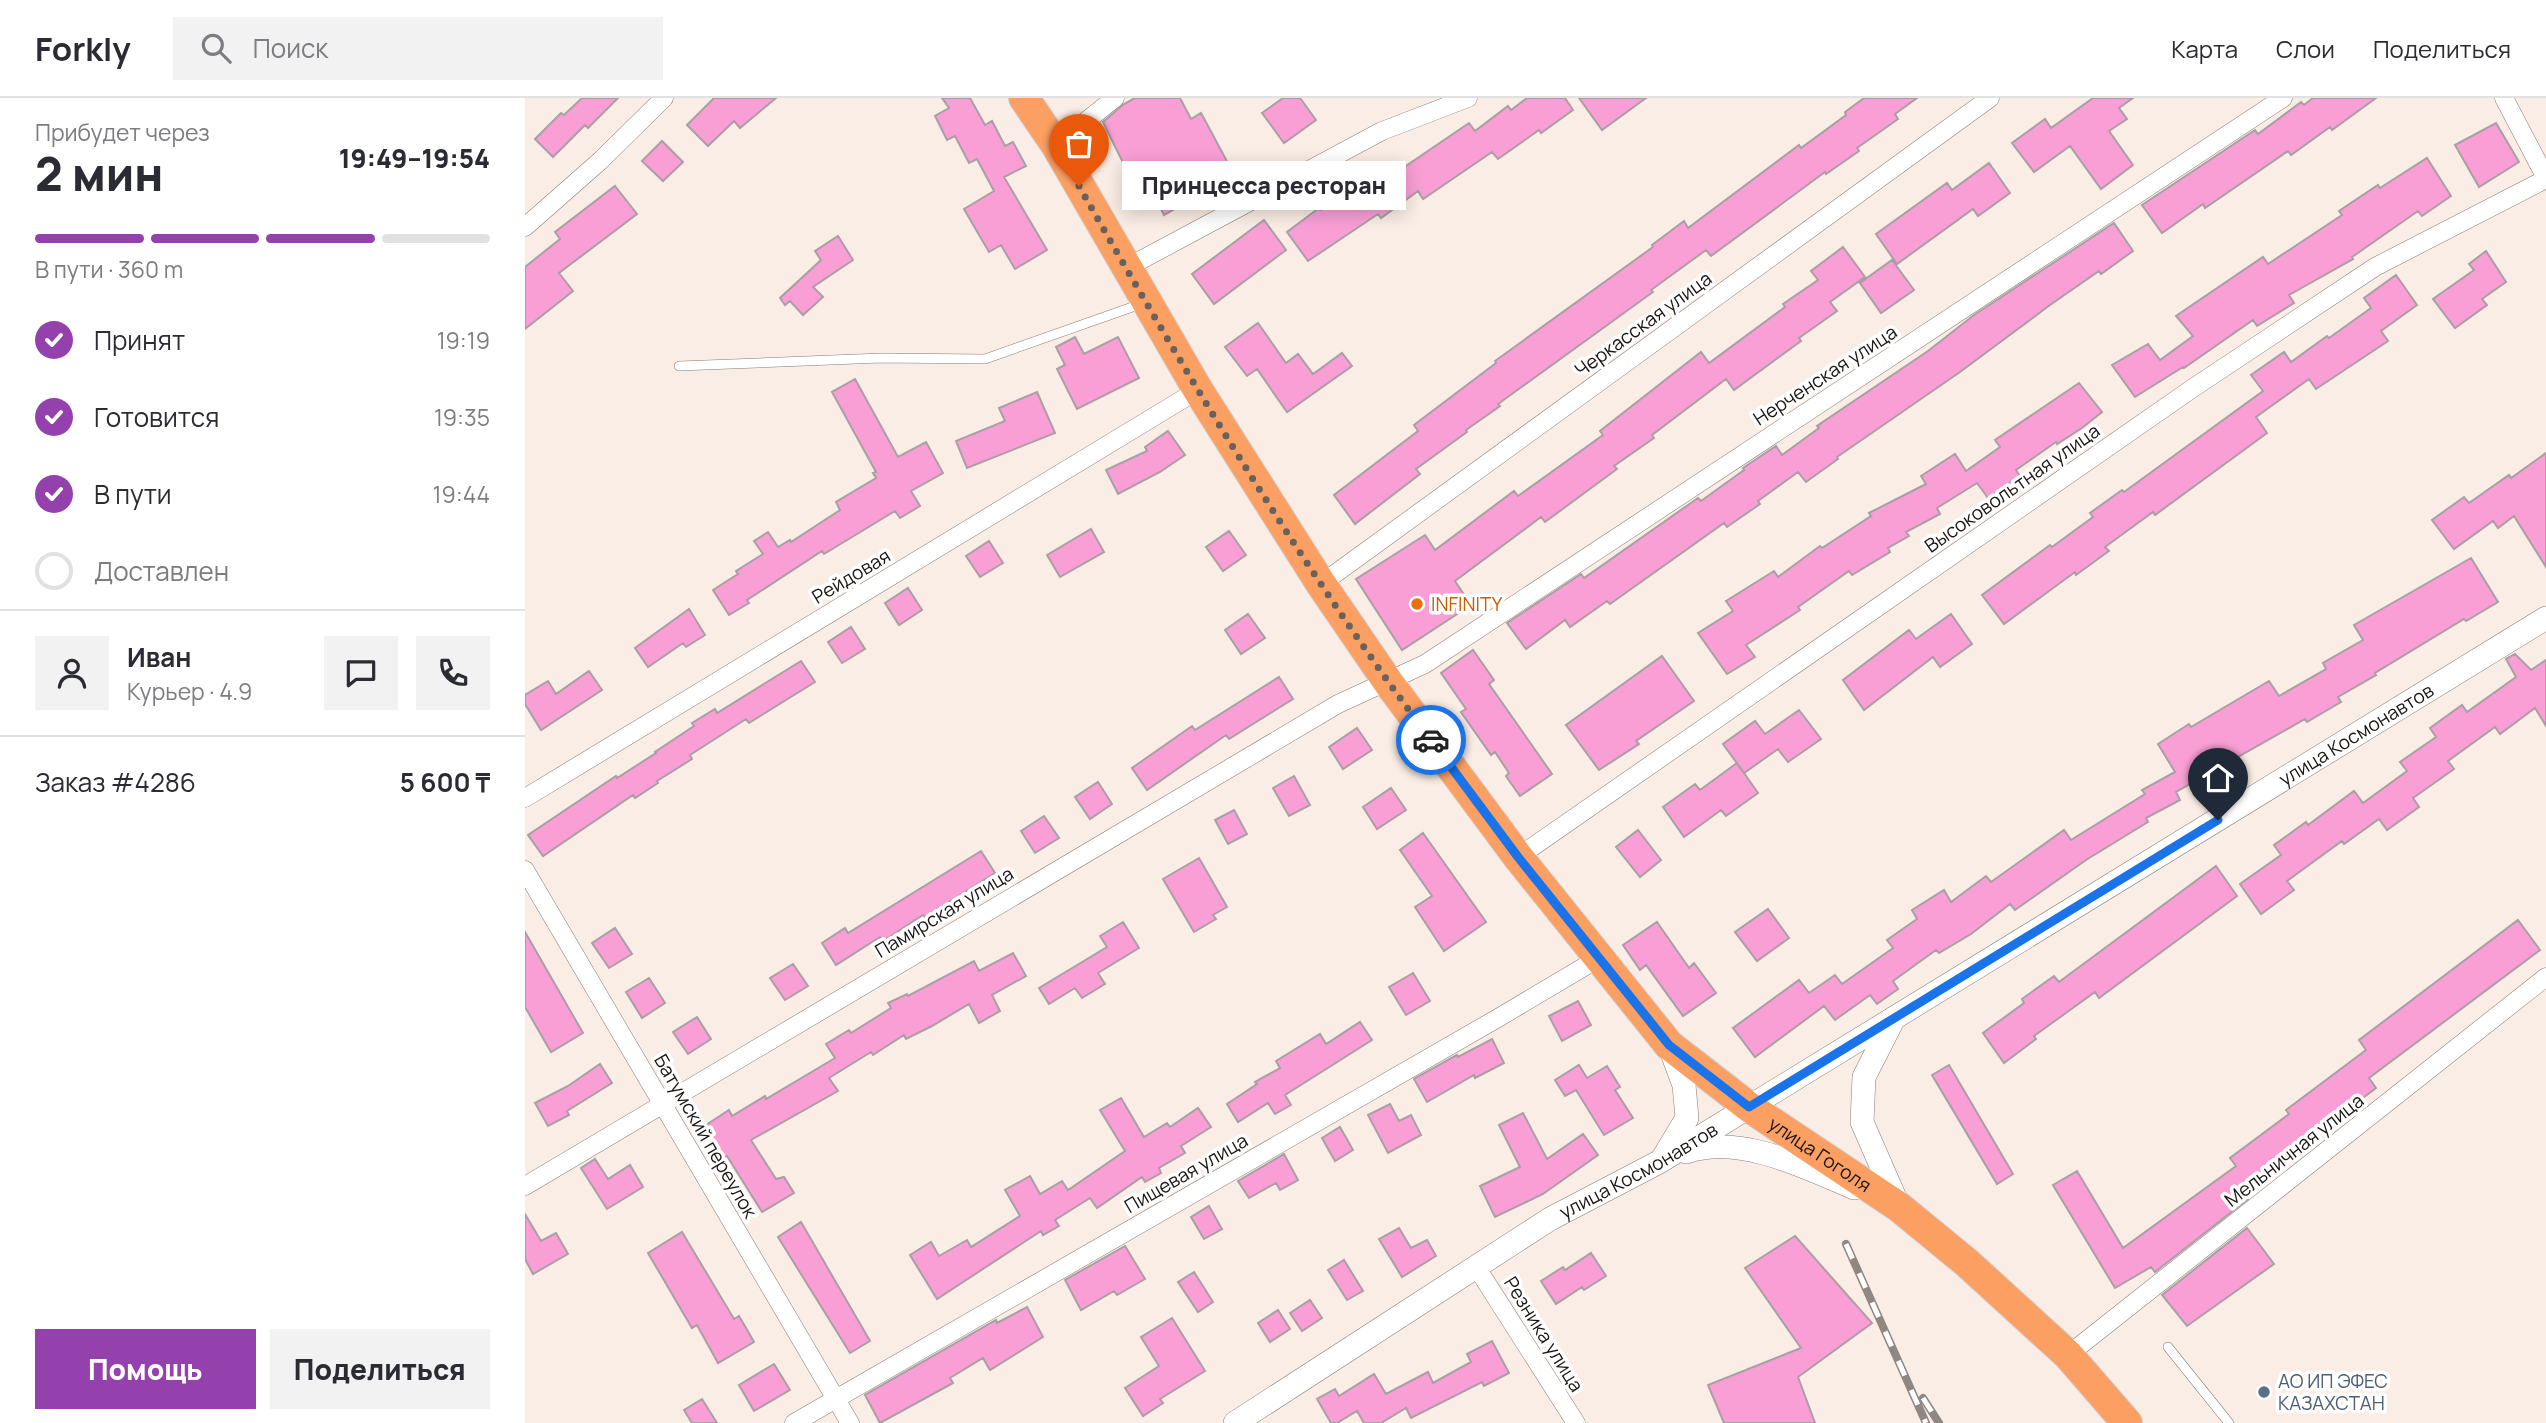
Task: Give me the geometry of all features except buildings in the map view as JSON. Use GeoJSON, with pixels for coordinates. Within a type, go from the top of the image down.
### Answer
{"type":"FeatureCollection","features":[{"type":"Feature","properties":{"kind":"highway","name":"улица Гоголя"},"geometry":{"type":"LineString","coordinates":[[1024,98],[1056,145],[1198,390],[1321,584],[1388,682],[1518,857],[1669,1045],[1749,1107],[1899,1207],[1966,1262],[2068,1355],[2127,1423]]}},
{"type":"Feature","properties":{"kind":"street"},"geometry":{"type":"LineString","coordinates":[[525,227],[600,161],[664,98]]}},
{"type":"Feature","properties":{"kind":"street"},"geometry":{"type":"LineString","coordinates":[[1056,145],[1115,98]]}},
{"type":"Feature","properties":{"kind":"street"},"geometry":{"type":"LineString","coordinates":[[1126,268],[1382,131],[1468,98]]}},
{"type":"Feature","properties":{"kind":"street","name":"Черкасская улица"},"geometry":{"type":"LineString","coordinates":[[1321,584],[1990,98]]}},
{"type":"Feature","properties":{"kind":"street","name":"Нерченская улица"},"geometry":{"type":"LineString","coordinates":[[1388,682],[1425,664],[2283,98]]}},
{"type":"Feature","properties":{"kind":"street"},"geometry":{"type":"LineString","coordinates":[[2504,98],[2546,179]]}},
{"type":"Feature","properties":{"kind":"street","name":"Высоковольтная улица"},"geometry":{"type":"LineString","coordinates":[[1518,857],[2170,404],[2375,267],[2546,179]]}},
{"type":"Feature","properties":{"kind":"street","name":"Рейдовая"},"geometry":{"type":"LineString","coordinates":[[525,798],[1198,390]]}},
{"type":"Feature","properties":{"kind":"street","name":"улица Космонавтов"},"geometry":{"type":"LineString","coordinates":[[1235,1423],[1550,1219],[1661,1161],[2546,618]]}},
{"type":"Feature","properties":{"kind":"street","name":"Памирская улица"},"geometry":{"type":"LineString","coordinates":[[525,1186],[1338,704],[1388,682]]}},
{"type":"Feature","properties":{"kind":"street","name":"Батумский переулок"},"geometry":{"type":"LineString","coordinates":[[525,870],[850,1423]]}},
{"type":"Feature","properties":{"kind":"street","name":"Пищевая улица"},"geometry":{"type":"LineString","coordinates":[[794,1423],[1599,958]]}},
{"type":"Feature","properties":{"kind":"street","name":"Мельничная улица"},"geometry":{"type":"LineString","coordinates":[[2068,1355],[2546,977]]}},
{"type":"Feature","properties":{"kind":"street"},"geometry":{"type":"LineString","coordinates":[[1895,1018],[1864,1077],[1862,1122],[1899,1207]]}},
{"type":"Feature","properties":{"kind":"street"},"geometry":{"type":"LineString","coordinates":[[1661,1161],[1687,1118],[1684,1084],[1669,1045]]}},
{"type":"Feature","properties":{"kind":"street"},"geometry":{"type":"LineString","coordinates":[[1661,1161],[1706,1146],[1776,1155],[1899,1207]]}},
{"type":"Feature","properties":{"kind":"street","name":"Резника улица"},"geometry":{"type":"LineString","coordinates":[[1477,1268],[1576,1423]]}},
{"type":"Feature","properties":{"kind":"lane"},"geometry":{"type":"LineString","coordinates":[[678,366],[881,358],[985,359],[1146,303]]}},
{"type":"Feature","properties":{"kind":"lane"},"geometry":{"type":"LineString","coordinates":[[2168,1347],[2229,1423]]}},
{"type":"Feature","properties":{"kind":"railway"},"geometry":{"type":"LineString","coordinates":[[1846,1244],[1926,1423]]}},
{"type":"Feature","properties":{"kind":"railway"},"geometry":{"type":"LineString","coordinates":[[1923,1398],[1939,1423]]}},
{"type":"Feature","properties":{"kind":"way so far"},"geometry":{"type":"LineString","coordinates":[[1079,186],[1198,390],[1321,584],[1431,740]]}},
{"type":"Feature","properties":{"kind":"place","name":"Принцесса ресторан"},"geometry":{"type":"Point","coordinates":[1079,186]}},
{"type":"Feature","properties":{"kind":"place","name":"INFINITY"},"geometry":{"type":"Point","coordinates":[1417,604]}},
{"type":"Feature","properties":{"kind":"place","name":"АО ИП ЭФЕС КАЗАХСТАН"},"geometry":{"type":"Point","coordinates":[2264,1392]}},
{"type":"Feature","properties":{"kind":"route"},"geometry":{"type":"LineString","coordinates":[[1431,740],[1518,857],[1669,1045],[1749,1107],[2218,820]]}}]}
